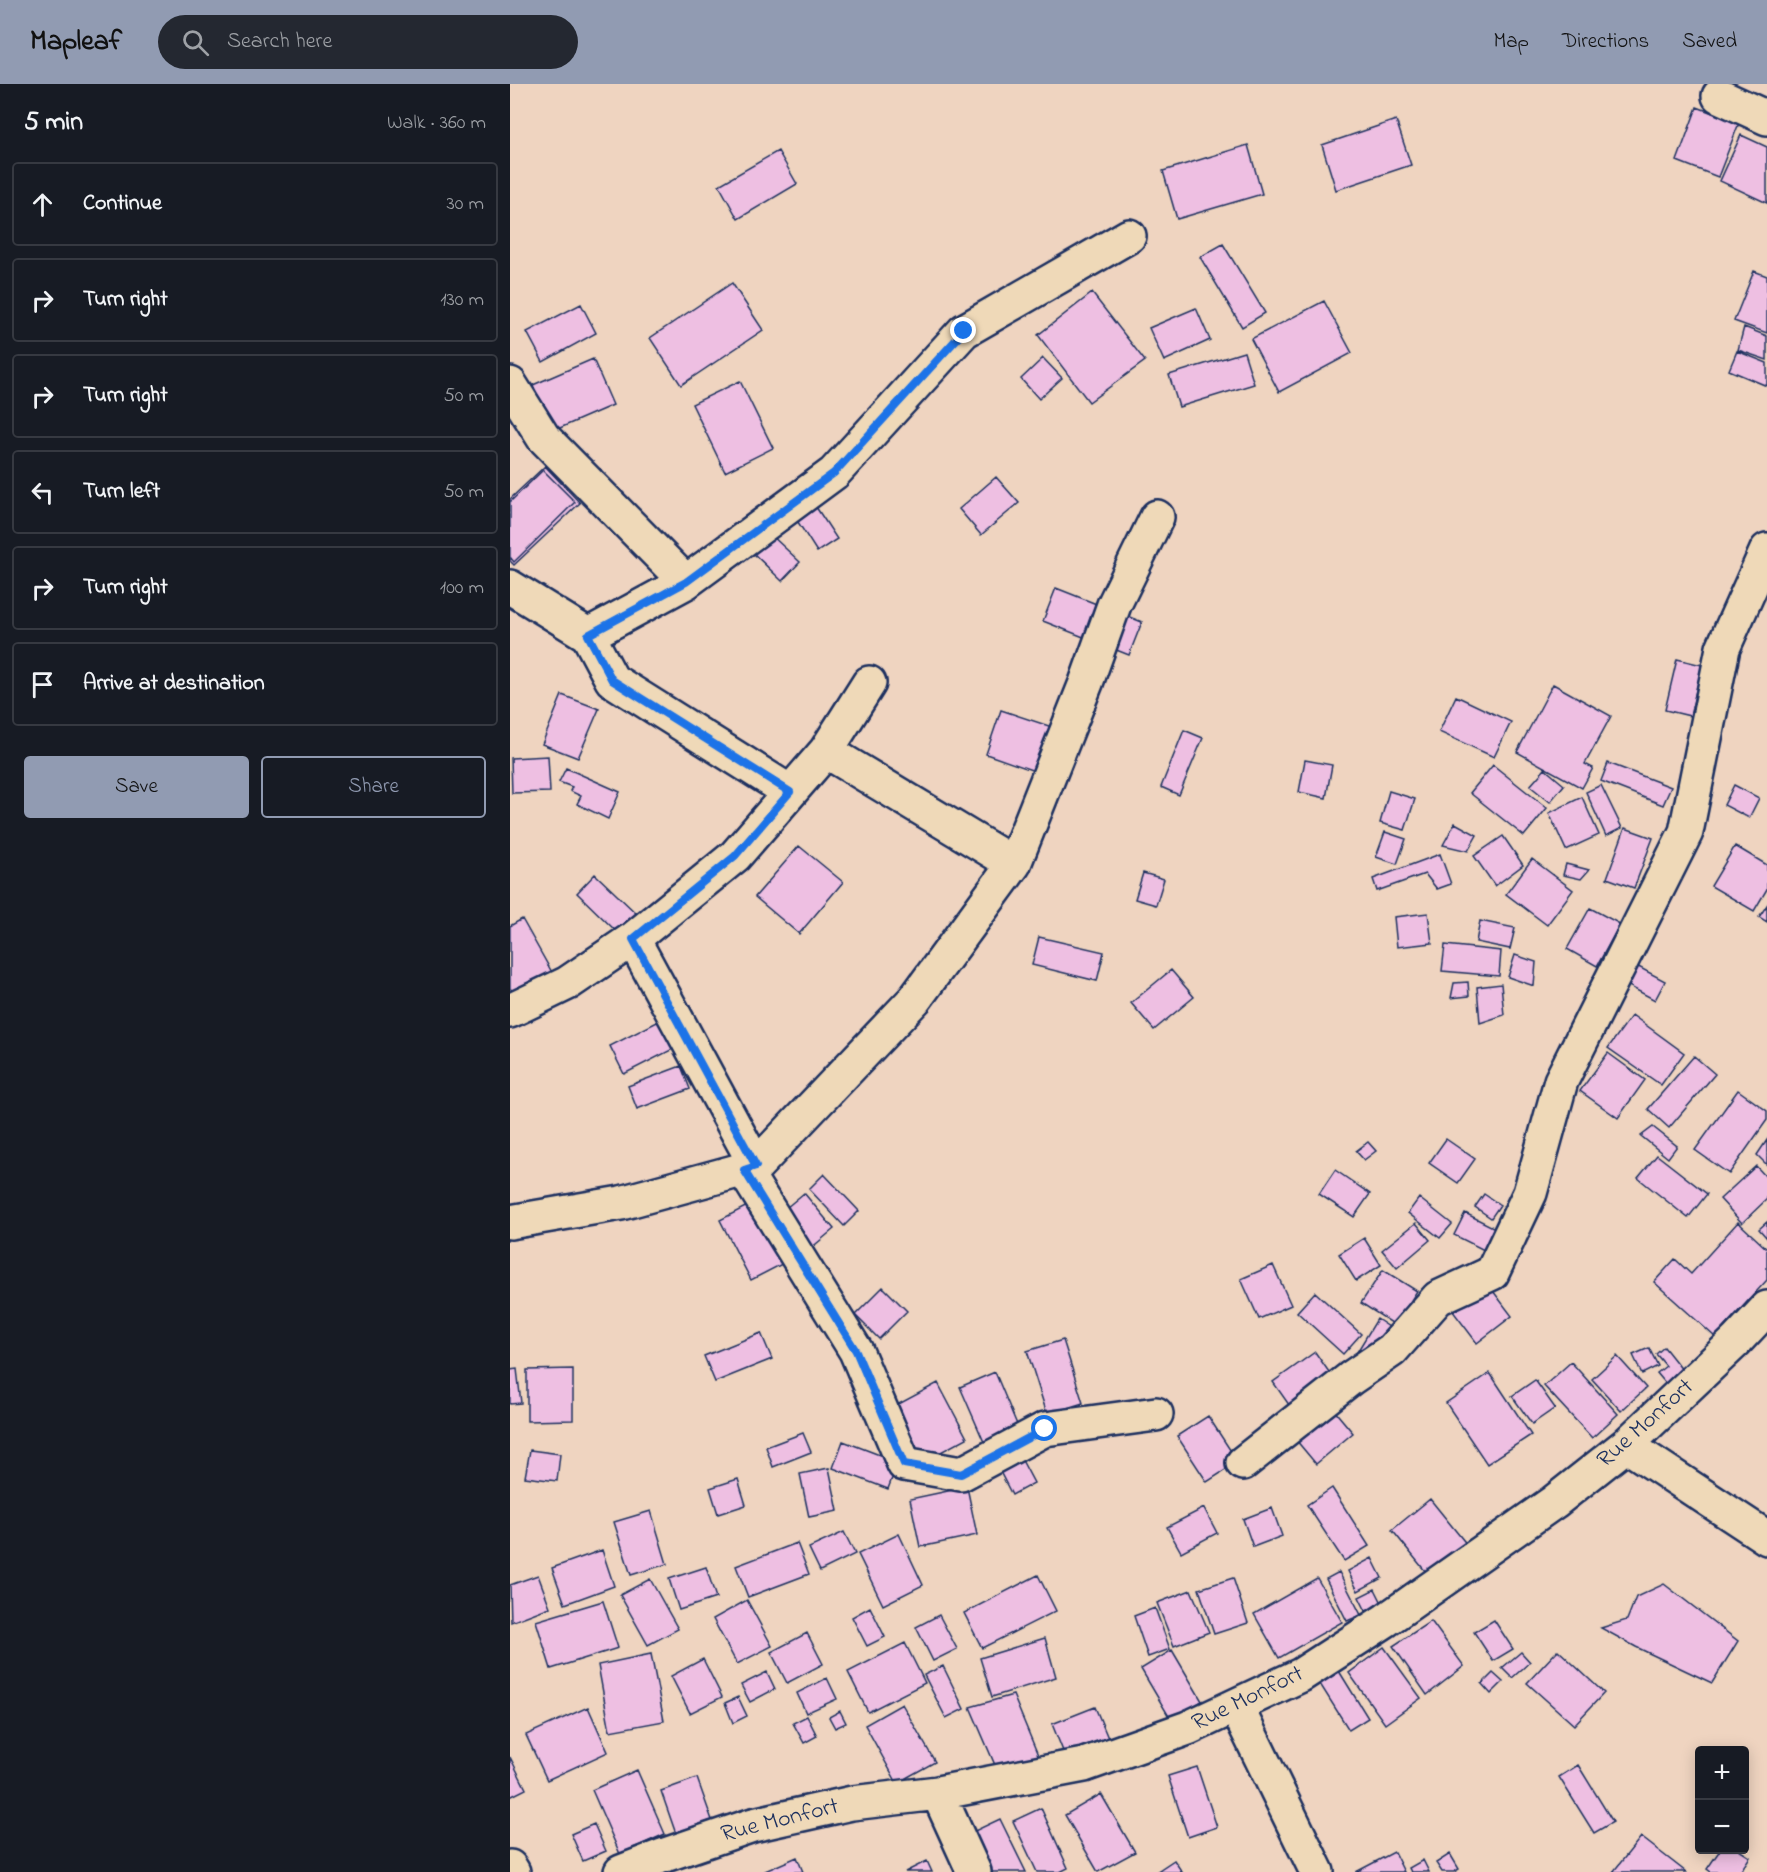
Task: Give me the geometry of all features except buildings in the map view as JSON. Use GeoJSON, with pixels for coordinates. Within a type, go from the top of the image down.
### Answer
{"type":"FeatureCollection","features":[{"type":"Feature","properties":{"kind":"street"},"geometry":{"type":"LineString","coordinates":[[1719,96],[1767,118]]}},
{"type":"Feature","properties":{"kind":"street"},"geometry":{"type":"LineString","coordinates":[[588,635],[686,582],[834,473],[964,331],[1129,236]]}},
{"type":"Feature","properties":{"kind":"street"},"geometry":{"type":"LineString","coordinates":[[510,384],[543,437],[686,582]]}},
{"type":"Feature","properties":{"kind":"street"},"geometry":{"type":"LineString","coordinates":[[510,1222],[621,1203],[750,1168],[915,999],[1014,864],[1086,683],[1114,605],[1157,517]]}},
{"type":"Feature","properties":{"kind":"street"},"geometry":{"type":"LineString","coordinates":[[1243,1463],[1351,1378],[1392,1350],[1438,1298],[1492,1273],[1530,1193],[1561,1081],[1686,832],[1723,648],[1767,550]]}},
{"type":"Feature","properties":{"kind":"street"},"geometry":{"type":"LineString","coordinates":[[510,587],[588,635],[612,680],[790,792]]}},
{"type":"Feature","properties":{"kind":"street"},"geometry":{"type":"LineString","coordinates":[[510,1011],[568,983],[633,939],[735,856],[826,751],[869,683]]}},
{"type":"Feature","properties":{"kind":"street"},"geometry":{"type":"LineString","coordinates":[[826,751],[1014,864]]}},
{"type":"Feature","properties":{"kind":"street"},"geometry":{"type":"LineString","coordinates":[[633,939],[750,1168],[856,1351],[904,1464],[961,1474],[1045,1429],[1156,1414]]}},
{"type":"Feature","properties":{"kind":"street","name":"Rue Monfort"},"geometry":{"type":"LineString","coordinates":[[621,1872],[753,1825],[852,1803],[938,1793],[1084,1765],[1188,1728],[1300,1675],[1386,1620],[1554,1502],[1626,1445],[1736,1341],[1767,1308]]}},
{"type":"Feature","properties":{"kind":"street"},"geometry":{"type":"LineString","coordinates":[[1626,1445],[1767,1538]]}},
{"type":"Feature","properties":{"kind":"street"},"geometry":{"type":"LineString","coordinates":[[1236,1706],[1317,1872]]}},
{"type":"Feature","properties":{"kind":"street"},"geometry":{"type":"LineString","coordinates":[[938,1793],[974,1872]]}},
{"type":"Feature","properties":{"kind":"street"},"geometry":{"type":"LineString","coordinates":[[510,1867],[513,1872]]}},
{"type":"Feature","properties":{"kind":"route"},"geometry":{"type":"LineString","coordinates":[[964,331],[834,473],[686,582],[588,635],[612,680],[790,792],[735,856],[633,939],[756,1166],[744,1170],[856,1351],[904,1464],[961,1474],[1045,1429]]}}]}
